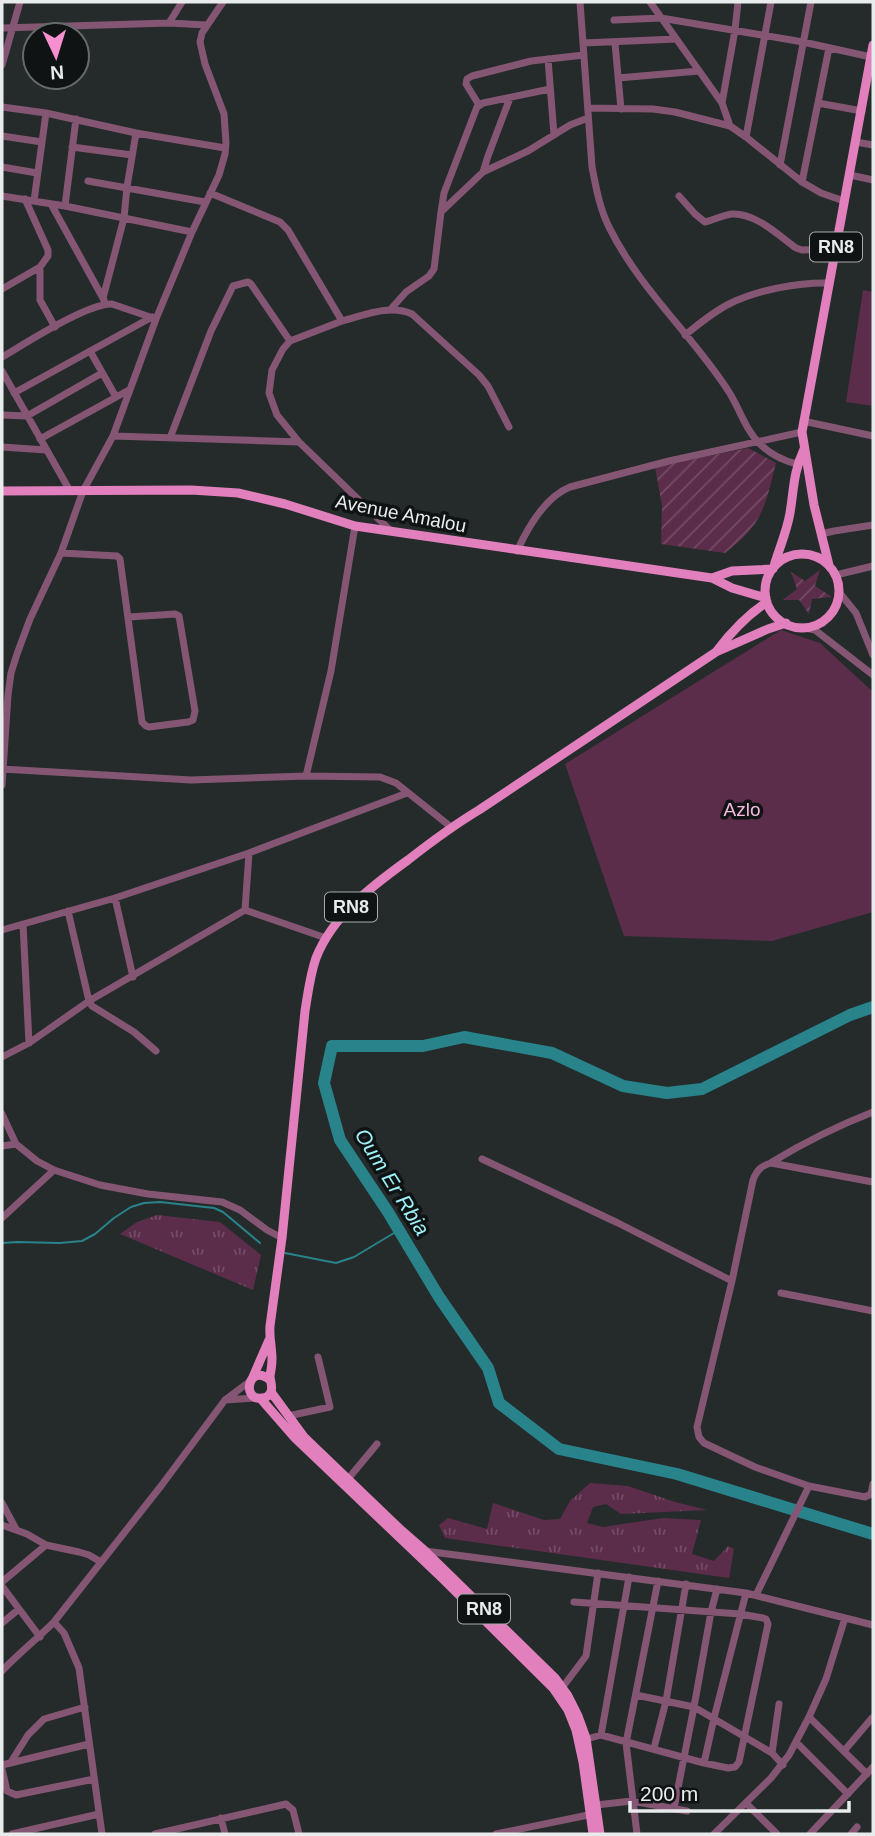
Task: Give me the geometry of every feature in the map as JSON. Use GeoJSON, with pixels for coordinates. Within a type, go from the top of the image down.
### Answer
{"type":"FeatureCollection","features":[{"type":"Feature","properties":{"kind":"main road","name":"RN8"},"geometry":{"type":"LineString","coordinates":[[839,592],[836,575],[829,565],[821,534],[802,432],[871,68],[873,45]]}},
{"type":"Feature","properties":{"kind":"main road"},"geometry":{"type":"LineString","coordinates":[[804,449],[793,481],[789,515],[766,585],[767,600],[771,611],[786,623],[801,627],[813,626],[832,613],[839,592]]}},
{"type":"Feature","properties":{"kind":"main road","name":"Avenue Amalou"},"geometry":{"type":"LineString","coordinates":[[2,491],[191,490],[238,493],[285,504],[355,526],[712,578]]}},
{"type":"Feature","properties":{"kind":"main road"},"geometry":{"type":"LineString","coordinates":[[712,578],[732,571],[773,568],[790,556],[800,554],[811,555],[829,565]]}},
{"type":"Feature","properties":{"kind":"main road"},"geometry":{"type":"LineString","coordinates":[[712,578],[767,600]]}},
{"type":"Feature","properties":{"kind":"main road","name":"RN8"},"geometry":{"type":"LineString","coordinates":[[716,652],[736,627],[767,600]]}},
{"type":"Feature","properties":{"kind":"main road","name":"RN8"},"geometry":{"type":"LineString","coordinates":[[600,1834],[578,1716],[555,1678],[295,1438],[248,1388],[269,1338],[305,1011],[310,981],[326,938],[366,891],[450,827],[716,652],[786,623]]}},
{"type":"Feature","properties":{"kind":"main road","name":"RN8"},"geometry":{"type":"LineString","coordinates":[[269,1338],[272,1358],[271,1392],[304,1437],[399,1533]]}},
{"type":"Feature","properties":{"kind":"main road"},"geometry":{"type":"LineString","coordinates":[[251,1380],[259,1375],[270,1380]]}},
{"type":"Feature","properties":{"kind":"main road"},"geometry":{"type":"LineString","coordinates":[[258,1398],[271,1392]]}},
{"type":"Feature","properties":{"kind":"main road","name":"RN8"},"geometry":{"type":"LineString","coordinates":[[445,1576],[553,1688],[583,1740]]}},
{"type":"Feature","properties":{"kind":"main road","name":"RN8"},"geometry":{"type":"LineString","coordinates":[[593,1834],[594,1811]]}},
{"type":"Feature","properties":{"kind":"street"},"geometry":{"type":"LineString","coordinates":[[2,65],[19,2]]}},
{"type":"Feature","properties":{"kind":"street"},"geometry":{"type":"LineString","coordinates":[[169,23],[182,2]]}},
{"type":"Feature","properties":{"kind":"street"},"geometry":{"type":"LineString","coordinates":[[2,785],[11,673],[30,619],[61,553],[83,491],[113,436],[154,318],[219,175],[225,148],[224,114],[205,64],[200,42],[206,25],[223,2]]}},
{"type":"Feature","properties":{"kind":"street"},"geometry":{"type":"LineString","coordinates":[[580,2],[592,167],[608,226],[624,255],[728,390],[757,442],[771,453],[797,464]]}},
{"type":"Feature","properties":{"kind":"street"},"geometry":{"type":"LineString","coordinates":[[650,2],[722,103],[730,126]]}},
{"type":"Feature","properties":{"kind":"street"},"geometry":{"type":"LineString","coordinates":[[722,103],[738,2]]}},
{"type":"Feature","properties":{"kind":"street"},"geometry":{"type":"LineString","coordinates":[[746,137],[771,2]]}},
{"type":"Feature","properties":{"kind":"street"},"geometry":{"type":"LineString","coordinates":[[780,165],[811,2]]}},
{"type":"Feature","properties":{"kind":"street"},"geometry":{"type":"LineString","coordinates":[[614,20],[662,18],[803,42],[871,57]]}},
{"type":"Feature","properties":{"kind":"street"},"geometry":{"type":"LineString","coordinates":[[2,28],[169,23],[206,25]]}},
{"type":"Feature","properties":{"kind":"street"},"geometry":{"type":"LineString","coordinates":[[583,43],[676,39]]}},
{"type":"Feature","properties":{"kind":"street"},"geometry":{"type":"LineString","coordinates":[[615,43],[621,109]]}},
{"type":"Feature","properties":{"kind":"street"},"geometry":{"type":"LineString","coordinates":[[802,182],[829,48]]}},
{"type":"Feature","properties":{"kind":"street"},"geometry":{"type":"LineString","coordinates":[[479,105],[466,84],[469,77],[531,61],[584,55]]}},
{"type":"Feature","properties":{"kind":"street"},"geometry":{"type":"LineString","coordinates":[[548,59],[554,135]]}},
{"type":"Feature","properties":{"kind":"street"},"geometry":{"type":"LineString","coordinates":[[618,78],[699,71]]}},
{"type":"Feature","properties":{"kind":"street"},"geometry":{"type":"LineString","coordinates":[[390,310],[406,292],[429,276],[433,269],[447,184],[479,105],[550,89]]}},
{"type":"Feature","properties":{"kind":"street"},"geometry":{"type":"LineString","coordinates":[[484,172],[510,98]]}},
{"type":"Feature","properties":{"kind":"street"},"geometry":{"type":"LineString","coordinates":[[818,103],[862,111]]}},
{"type":"Feature","properties":{"kind":"street"},"geometry":{"type":"LineString","coordinates":[[2,107],[225,148]]}},
{"type":"Feature","properties":{"kind":"street"},"geometry":{"type":"LineString","coordinates":[[588,108],[653,109],[730,126],[802,182],[821,193],[844,201]]}},
{"type":"Feature","properties":{"kind":"street"},"geometry":{"type":"LineString","coordinates":[[2,289],[40,267],[48,256],[30,200],[46,113]]}},
{"type":"Feature","properties":{"kind":"street"},"geometry":{"type":"LineString","coordinates":[[441,212],[484,172],[588,118]]}},
{"type":"Feature","properties":{"kind":"street"},"geometry":{"type":"LineString","coordinates":[[65,206],[76,119]]}},
{"type":"Feature","properties":{"kind":"street"},"geometry":{"type":"LineString","coordinates":[[2,357],[104,301],[124,218],[136,133]]}},
{"type":"Feature","properties":{"kind":"street"},"geometry":{"type":"LineString","coordinates":[[2,136],[42,142]]}},
{"type":"Feature","properties":{"kind":"street"},"geometry":{"type":"LineString","coordinates":[[856,142],[873,145]]}},
{"type":"Feature","properties":{"kind":"street"},"geometry":{"type":"LineString","coordinates":[[72,147],[132,155]]}},
{"type":"Feature","properties":{"kind":"street"},"geometry":{"type":"LineString","coordinates":[[2,167],[37,173]]}},
{"type":"Feature","properties":{"kind":"street"},"geometry":{"type":"LineString","coordinates":[[850,175],[873,180]]}},
{"type":"Feature","properties":{"kind":"street"},"geometry":{"type":"LineString","coordinates":[[88,181],[205,202]]}},
{"type":"Feature","properties":{"kind":"street"},"geometry":{"type":"LineString","coordinates":[[210,193],[280,222],[288,230],[342,321]]}},
{"type":"Feature","properties":{"kind":"street"},"geometry":{"type":"LineString","coordinates":[[2,196],[192,232]]}},
{"type":"Feature","properties":{"kind":"street"},"geometry":{"type":"LineString","coordinates":[[679,196],[705,222],[733,214],[746,216],[796,248],[836,249]]}},
{"type":"Feature","properties":{"kind":"street"},"geometry":{"type":"LineString","coordinates":[[51,204],[104,301],[154,318]]}},
{"type":"Feature","properties":{"kind":"street"},"geometry":{"type":"LineString","coordinates":[[40,267],[40,300],[55,327]]}},
{"type":"Feature","properties":{"kind":"street"},"geometry":{"type":"LineString","coordinates":[[170,438],[211,331],[233,286],[247,282],[251,284],[290,341]]}},
{"type":"Feature","properties":{"kind":"street"},"geometry":{"type":"LineString","coordinates":[[685,335],[731,303],[791,285],[811,282],[830,284]]}},
{"type":"Feature","properties":{"kind":"street"},"geometry":{"type":"LineString","coordinates":[[391,531],[299,442],[277,415],[269,393],[272,370],[290,341],[342,321],[390,310],[412,314],[479,375],[488,386],[509,427]]}},
{"type":"Feature","properties":{"kind":"street"},"geometry":{"type":"LineString","coordinates":[[14,393],[154,318]]}},
{"type":"Feature","properties":{"kind":"street"},"geometry":{"type":"LineString","coordinates":[[90,352],[116,397]]}},
{"type":"Feature","properties":{"kind":"street"},"geometry":{"type":"LineString","coordinates":[[2,371],[6,384],[14,393],[70,491]]}},
{"type":"Feature","properties":{"kind":"street"},"geometry":{"type":"LineString","coordinates":[[2,415],[27,416],[102,373]]}},
{"type":"Feature","properties":{"kind":"street"},"geometry":{"type":"LineString","coordinates":[[40,439],[129,390]]}},
{"type":"Feature","properties":{"kind":"street"},"geometry":{"type":"LineString","coordinates":[[803,421],[873,436]]}},
{"type":"Feature","properties":{"kind":"street"},"geometry":{"type":"LineString","coordinates":[[517,551],[525,534],[553,496],[560,491],[628,471],[802,432]]}},
{"type":"Feature","properties":{"kind":"street"},"geometry":{"type":"LineString","coordinates":[[113,436],[299,442]]}},
{"type":"Feature","properties":{"kind":"street"},"geometry":{"type":"LineString","coordinates":[[2,447],[46,450]]}},
{"type":"Feature","properties":{"kind":"street"},"geometry":{"type":"LineString","coordinates":[[821,534],[873,525]]}},
{"type":"Feature","properties":{"kind":"street"},"geometry":{"type":"LineString","coordinates":[[306,776],[331,671],[355,526]]}},
{"type":"Feature","properties":{"kind":"street"},"geometry":{"type":"LineString","coordinates":[[61,553],[117,556],[120,559],[144,724],[149,727],[193,720],[195,711],[179,616],[129,617]]}},
{"type":"Feature","properties":{"kind":"street"},"geometry":{"type":"LineString","coordinates":[[836,575],[873,566]]}},
{"type":"Feature","properties":{"kind":"street"},"geometry":{"type":"LineString","coordinates":[[839,592],[856,613],[873,655]]}},
{"type":"Feature","properties":{"kind":"street"},"geometry":{"type":"LineString","coordinates":[[801,627],[815,630],[873,675]]}},
{"type":"Feature","properties":{"kind":"street"},"geometry":{"type":"LineString","coordinates":[[2,673],[11,673]]}},
{"type":"Feature","properties":{"kind":"street"},"geometry":{"type":"LineString","coordinates":[[3,769],[191,780],[306,776],[380,777],[396,783],[450,827]]}},
{"type":"Feature","properties":{"kind":"street"},"geometry":{"type":"LineString","coordinates":[[2,930],[115,898],[249,853],[407,793]]}},
{"type":"Feature","properties":{"kind":"street"},"geometry":{"type":"LineString","coordinates":[[246,910],[249,853]]}},
{"type":"Feature","properties":{"kind":"street"},"geometry":{"type":"LineString","coordinates":[[115,898],[133,977]]}},
{"type":"Feature","properties":{"kind":"street"},"geometry":{"type":"LineString","coordinates":[[2,1057],[29,1043],[89,1001],[246,910],[326,938]]}},
{"type":"Feature","properties":{"kind":"street"},"geometry":{"type":"LineString","coordinates":[[68,911],[89,1001],[97,1010],[113,1017],[156,1051]]}},
{"type":"Feature","properties":{"kind":"street"},"geometry":{"type":"LineString","coordinates":[[23,924],[29,1043]]}},
{"type":"Feature","properties":{"kind":"street"},"geometry":{"type":"LineString","coordinates":[[873,1112],[836,1126],[756,1172],[697,1432],[704,1443],[755,1467],[809,1486],[864,1497],[871,1494],[873,1484]]}},
{"type":"Feature","properties":{"kind":"street"},"geometry":{"type":"LineString","coordinates":[[2,1114],[16,1144],[37,1161],[54,1170],[100,1185],[148,1194],[222,1202],[240,1210],[282,1238]]}},
{"type":"Feature","properties":{"kind":"street"},"geometry":{"type":"LineString","coordinates":[[2,1146],[16,1144]]}},
{"type":"Feature","properties":{"kind":"street"},"geometry":{"type":"LineString","coordinates":[[482,1158],[732,1280]]}},
{"type":"Feature","properties":{"kind":"street"},"geometry":{"type":"LineString","coordinates":[[771,1163],[873,1182]]}},
{"type":"Feature","properties":{"kind":"street"},"geometry":{"type":"LineString","coordinates":[[2,1218],[54,1170]]}},
{"type":"Feature","properties":{"kind":"street"},"geometry":{"type":"LineString","coordinates":[[780,1293],[873,1311]]}},
{"type":"Feature","properties":{"kind":"street"},"geometry":{"type":"LineString","coordinates":[[288,1416],[330,1407],[318,1357]]}},
{"type":"Feature","properties":{"kind":"street"},"geometry":{"type":"LineString","coordinates":[[2,1671],[54,1622],[225,1400],[251,1380]]}},
{"type":"Feature","properties":{"kind":"street"},"geometry":{"type":"LineString","coordinates":[[225,1400],[258,1398]]}},
{"type":"Feature","properties":{"kind":"street"},"geometry":{"type":"LineString","coordinates":[[348,1479],[377,1444]]}},
{"type":"Feature","properties":{"kind":"street"},"geometry":{"type":"LineString","coordinates":[[756,1595],[809,1486]]}},
{"type":"Feature","properties":{"kind":"street"},"geometry":{"type":"LineString","coordinates":[[2,1503],[16,1529]]}},
{"type":"Feature","properties":{"kind":"street"},"geometry":{"type":"LineString","coordinates":[[2,1525],[16,1529],[46,1545],[89,1555],[101,1562]]}},
{"type":"Feature","properties":{"kind":"street"},"geometry":{"type":"LineString","coordinates":[[40,1637],[2,1584],[46,1545]]}},
{"type":"Feature","properties":{"kind":"street"},"geometry":{"type":"LineString","coordinates":[[422,1554],[598,1573],[746,1593],[873,1625]]}},
{"type":"Feature","properties":{"kind":"street"},"geometry":{"type":"LineString","coordinates":[[562,1688],[586,1656],[598,1573]]}},
{"type":"Feature","properties":{"kind":"street"},"geometry":{"type":"LineString","coordinates":[[601,1735],[629,1577]]}},
{"type":"Feature","properties":{"kind":"street"},"geometry":{"type":"LineString","coordinates":[[637,1834],[626,1743],[658,1581]]}},
{"type":"Feature","properties":{"kind":"street"},"geometry":{"type":"LineString","coordinates":[[654,1748],[666,1701],[686,1584]]}},
{"type":"Feature","properties":{"kind":"street"},"geometry":{"type":"LineString","coordinates":[[674,1808],[710,1612],[717,1589]]}},
{"type":"Feature","properties":{"kind":"street"},"geometry":{"type":"LineString","coordinates":[[704,1763],[746,1593]]}},
{"type":"Feature","properties":{"kind":"street"},"geometry":{"type":"LineString","coordinates":[[573,1602],[740,1614],[766,1619],[768,1624],[737,1766],[728,1768],[704,1763],[601,1735],[583,1740]]}},
{"type":"Feature","properties":{"kind":"street"},"geometry":{"type":"LineString","coordinates":[[2,1623],[19,1609]]}},
{"type":"Feature","properties":{"kind":"street"},"geometry":{"type":"LineString","coordinates":[[714,1834],[783,1765],[826,1679],[845,1618]]}},
{"type":"Feature","properties":{"kind":"street"},"geometry":{"type":"LineString","coordinates":[[54,1622],[64,1633],[79,1668],[102,1834]]}},
{"type":"Feature","properties":{"kind":"street"},"geometry":{"type":"LineString","coordinates":[[636,1695],[694,1707],[772,1753],[783,1765]]}},
{"type":"Feature","properties":{"kind":"street"},"geometry":{"type":"LineString","coordinates":[[772,1753],[779,1704]]}},
{"type":"Feature","properties":{"kind":"street"},"geometry":{"type":"LineString","coordinates":[[10,1762],[28,1735],[44,1719],[85,1707]]}},
{"type":"Feature","properties":{"kind":"street"},"geometry":{"type":"LineString","coordinates":[[809,1717],[867,1774]]}},
{"type":"Feature","properties":{"kind":"street"},"geometry":{"type":"LineString","coordinates":[[844,1751],[872,1718],[873,1720]]}},
{"type":"Feature","properties":{"kind":"street"},"geometry":{"type":"LineString","coordinates":[[796,1742],[848,1794]]}},
{"type":"Feature","properties":{"kind":"street"},"geometry":{"type":"LineString","coordinates":[[89,1744],[10,1762],[2,1767],[7,1791],[16,1795],[94,1779]]}},
{"type":"Feature","properties":{"kind":"street"},"geometry":{"type":"LineString","coordinates":[[810,1834],[873,1767]]}},
{"type":"Feature","properties":{"kind":"street"},"geometry":{"type":"LineString","coordinates":[[496,1834],[520,1831],[632,1801],[687,1811]]}},
{"type":"Feature","properties":{"kind":"street"},"geometry":{"type":"LineString","coordinates":[[746,1803],[777,1834]]}},
{"type":"Feature","properties":{"kind":"street"},"geometry":{"type":"LineString","coordinates":[[155,1834],[174,1832],[221,1818],[286,1804],[293,1810],[299,1834]]}},
{"type":"Feature","properties":{"kind":"street"},"geometry":{"type":"LineString","coordinates":[[12,1834],[99,1814]]}},
{"type":"Feature","properties":{"kind":"street"},"geometry":{"type":"LineString","coordinates":[[221,1818],[225,1834]]}},
{"type":"Feature","properties":{"kind":"street"},"geometry":{"type":"LineString","coordinates":[[851,1834],[857,1827]]}},
{"type":"Feature","properties":{"kind":"green space"},"geometry":{"type":"Polygon","coordinates":[[[863,290],[873,292],[873,406],[846,402],[863,290]]]}},
{"type":"Feature","properties":{"kind":"green space"},"geometry":{"type":"Polygon","coordinates":[[[748,448],[776,463],[761,514],[738,543],[725,553],[661,544],[662,506],[655,467],[748,448]]]}},
{"type":"Feature","properties":{"kind":"green space"},"geometry":{"type":"Polygon","coordinates":[[[820,570],[815,586],[832,597],[812,599],[809,614],[799,600],[783,600],[797,589],[791,572],[805,581],[820,570]]]}},
{"type":"Feature","properties":{"kind":"green space","name":"Azlo"},"geometry":{"type":"Polygon","coordinates":[[[781,630],[820,643],[873,692],[873,912],[772,941],[624,936],[565,764],[781,630]]]}},
{"type":"Feature","properties":{"kind":"green space"},"geometry":{"type":"Polygon","coordinates":[[[157,1215],[220,1222],[261,1255],[253,1290],[120,1234],[137,1222],[157,1215]]]}},
{"type":"Feature","properties":{"kind":"green space"},"geometry":{"type":"Polygon","coordinates":[[[590,1483],[628,1486],[707,1510],[621,1514],[606,1504],[593,1507],[587,1523],[603,1527],[663,1518],[701,1520],[692,1554],[714,1561],[728,1546],[734,1549],[729,1578],[445,1538],[439,1525],[448,1518],[487,1529],[493,1503],[544,1520],[560,1519],[570,1501],[590,1483]]]}},
{"type":"Feature","properties":{"kind":"waterway","name":"Oum Er Rbia"},"geometry":{"type":"LineString","coordinates":[[873,1007],[850,1015],[702,1089],[667,1093],[623,1086],[552,1053],[464,1037],[423,1046],[332,1046],[324,1083],[340,1140],[388,1212],[439,1297],[488,1368],[499,1403],[559,1449],[677,1474],[873,1534]]}},
{"type":"Feature","properties":{"kind":"waterway"},"geometry":{"type":"LineString","coordinates":[[2,1243],[82,1241],[131,1207],[160,1202],[214,1208],[223,1212],[260,1243]]}},
{"type":"Feature","properties":{"kind":"waterway"},"geometry":{"type":"LineString","coordinates":[[285,1253],[336,1263],[354,1257],[399,1230]]}}]}
